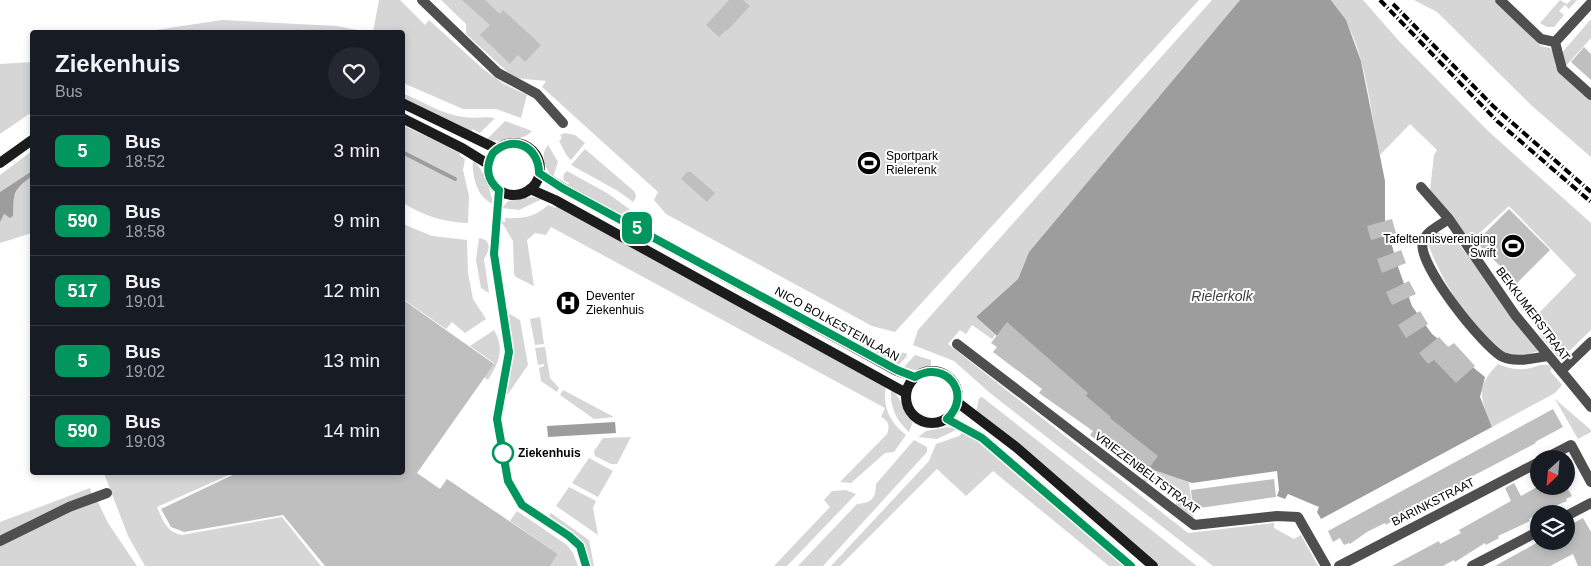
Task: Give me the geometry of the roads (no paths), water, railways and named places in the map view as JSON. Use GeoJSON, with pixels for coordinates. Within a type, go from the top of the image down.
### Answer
{"type":"FeatureCollection","features":[{"type":"Feature","properties":{"kind":"street"},"geometry":{"type":"LineString","coordinates":[[422,0],[498,73],[537,94],[563,123]]}},
{"type":"Feature","properties":{"kind":"street"},"geometry":{"type":"LineString","coordinates":[[1500,0],[1540,38],[1555,42]]}},
{"type":"Feature","properties":{"kind":"street"},"geometry":{"type":"LineString","coordinates":[[1555,42],[1591,3]]}},
{"type":"Feature","properties":{"kind":"street"},"geometry":{"type":"LineString","coordinates":[[1555,42],[1562,69],[1591,95]]}},
{"type":"Feature","properties":{"kind":"street"},"geometry":{"type":"LineString","coordinates":[[405,104],[497,149]]}},
{"type":"Feature","properties":{"kind":"street"},"geometry":{"type":"LineString","coordinates":[[405,120],[462,148],[488,164]]}},
{"type":"Feature","properties":{"kind":"street"},"geometry":{"type":"LineString","coordinates":[[0,163],[30,141]]}},
{"type":"Feature","properties":{"kind":"street"},"geometry":{"type":"LineString","coordinates":[[510,143],[524,145],[535,154],[539,173],[530,189],[515,195],[499,190],[489,176],[488,164],[497,149],[510,143]]}},
{"type":"Feature","properties":{"kind":"street","name":"NICO BOLKESTEINLAAN"},"geometry":{"type":"LineString","coordinates":[[539,173],[568,191],[880,361],[915,377]]}},
{"type":"Feature","properties":{"kind":"street","name":"BEKKUMERSTRAAT"},"geometry":{"type":"LineString","coordinates":[[1421,187],[1449,220],[1515,315],[1591,407]]}},
{"type":"Feature","properties":{"kind":"street","name":"NICO BOLKESTEINLAAN"},"geometry":{"type":"LineString","coordinates":[[530,189],[555,200],[906,393]]}},
{"type":"Feature","properties":{"kind":"street"},"geometry":{"type":"LineString","coordinates":[[1449,220],[1427,234],[1422,242],[1422,251],[1429,267],[1472,328],[1494,352],[1505,358],[1512,360],[1548,356]]}},
{"type":"Feature","properties":{"kind":"street"},"geometry":{"type":"LineString","coordinates":[[1561,371],[1591,342]]}},
{"type":"Feature","properties":{"kind":"street","name":"VRIEZENBELTSTRAAT"},"geometry":{"type":"LineString","coordinates":[[957,344],[1194,525],[1277,516],[1298,517],[1326,566]]}},
{"type":"Feature","properties":{"kind":"street"},"geometry":{"type":"LineString","coordinates":[[947,419],[957,402],[956,386],[945,375],[930,371],[915,377],[906,393],[907,407],[916,418],[935,423],[947,419],[959,424],[988,442],[1131,566]]}},
{"type":"Feature","properties":{"kind":"street"},"geometry":{"type":"LineString","coordinates":[[957,402],[1016,447],[1154,566]]}},
{"type":"Feature","properties":{"kind":"street"},"geometry":{"type":"LineString","coordinates":[[1561,450],[1571,445],[1574,450]]}},
{"type":"Feature","properties":{"kind":"street"},"geometry":{"type":"LineString","coordinates":[[1575,453],[1591,482]]}},
{"type":"Feature","properties":{"kind":"street","name":"BARINKSTRAAT"},"geometry":{"type":"LineString","coordinates":[[1339,566],[1530,467]]}},
{"type":"Feature","properties":{"kind":"street"},"geometry":{"type":"LineString","coordinates":[[0,541],[69,507],[107,493]]}},
{"type":"Feature","properties":{"kind":"street"},"geometry":{"type":"LineString","coordinates":[[1575,511],[1591,503]]}},
{"type":"Feature","properties":{"kind":"street"},"geometry":{"type":"LineString","coordinates":[[1472,566],[1530,536]]}},
{"type":"Feature","properties":{"kind":"water","name":"Rielerkolk"},"geometry":{"type":"Polygon","coordinates":[[[1240,0],[1331,0],[1346,20],[1361,61],[1385,181],[1385,220],[1397,264],[1412,306],[1432,334],[1485,377],[1480,397],[1492,427],[1321,519],[1317,512],[1319,507],[1288,494],[1285,499],[1277,496],[1279,490],[1277,471],[1192,483],[1154,470],[1060,393],[976,317],[1018,279],[1029,252],[1240,0]]]}},
{"type":"Feature","properties":{"kind":"water"},"geometry":{"type":"Polygon","coordinates":[[[30,172],[30,178],[15,193],[13,216],[10,218],[4,214],[0,222],[0,192],[30,172]]]}},
{"type":"Feature","properties":{"kind":"water"},"geometry":{"type":"Polygon","coordinates":[[[615,422],[616,433],[548,437],[547,426],[615,422]]]}},
{"type":"Feature","properties":{"kind":"waterway"},"geometry":{"type":"LineString","coordinates":[[405,154],[455,179]]}},
{"type":"Feature","properties":{"kind":"railway"},"geometry":{"type":"LineString","coordinates":[[1380,0],[1497,121],[1591,202]]}},
{"type":"Feature","properties":{"kind":"railway"},"geometry":{"type":"LineString","coordinates":[[1393,4],[1493,106],[1591,192]]}},
{"type":"Feature","properties":{"kind":"place","name":"Sportpark Rielerenk"},"geometry":{"type":"Point","coordinates":[869,163]}},
{"type":"Feature","properties":{"kind":"place","name":"Tafeltennisvereniging Swift"},"geometry":{"type":"Point","coordinates":[1513,246]}},
{"type":"Feature","properties":{"kind":"place","name":"Deventer Ziekenhuis"},"geometry":{"type":"Point","coordinates":[568,303]}},
{"type":"Feature","properties":{"kind":"place","name":"Ziekenhuis"},"geometry":{"type":"Point","coordinates":[503,453]}}]}
